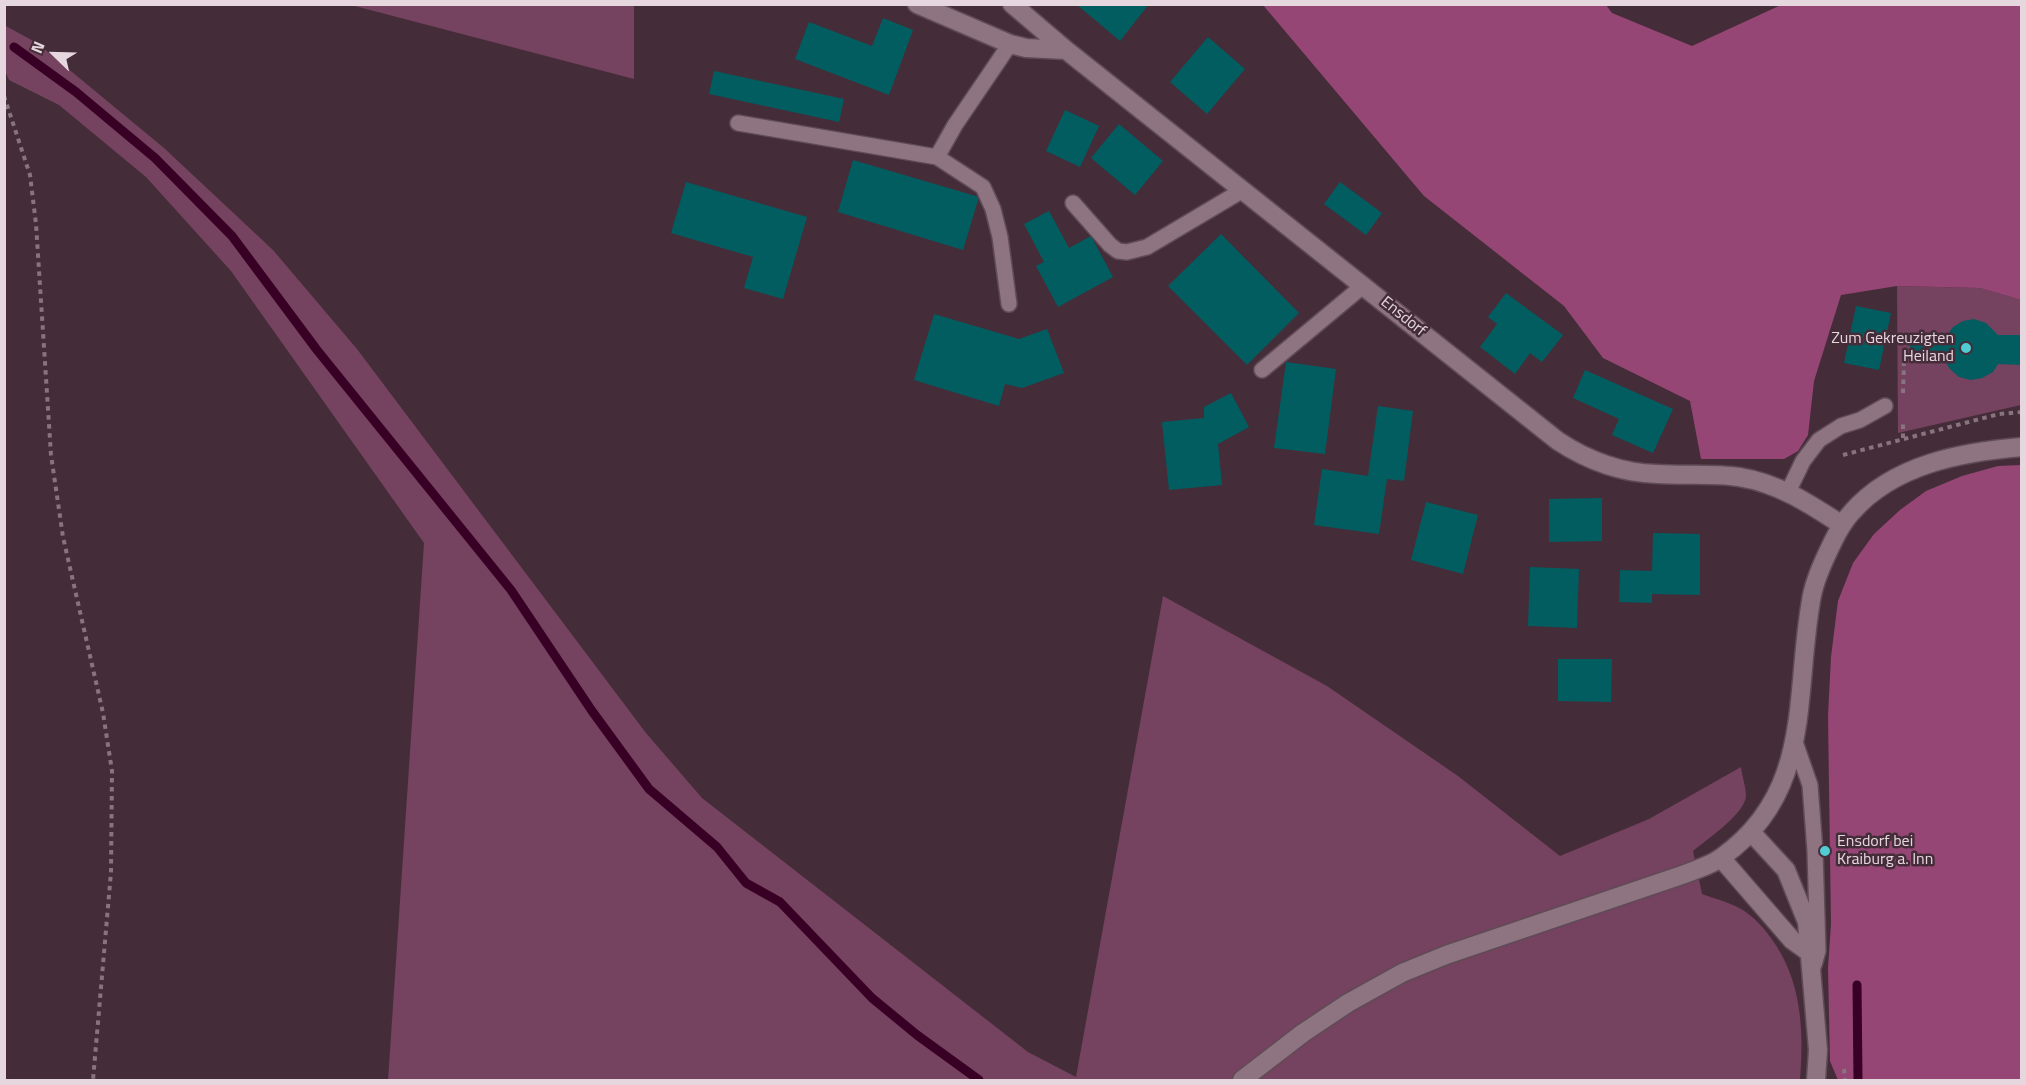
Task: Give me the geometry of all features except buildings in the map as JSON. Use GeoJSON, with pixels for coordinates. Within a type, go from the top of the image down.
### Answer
{"type":"FeatureCollection","features":[{"type":"Feature","properties":{"kind":"street"},"geometry":{"type":"LineString","coordinates":[[917,4],[1010,44],[1026,48],[1066,50]]}},
{"type":"Feature","properties":{"kind":"street","name":"Ensdorf"},"geometry":{"type":"LineString","coordinates":[[1012,4],[1066,50],[1558,441],[1580,456],[1629,471],[1740,477],[1788,492],[1842,525]]}},
{"type":"Feature","properties":{"kind":"street"},"geometry":{"type":"LineString","coordinates":[[1242,1080],[1348,1003],[1402,973],[1446,955],[1685,874],[1721,858],[1751,832],[1778,795],[1795,742],[1811,600],[1818,574],[1842,525],[1866,497],[1908,472],[1935,461],[1965,454],[2022,447]]}},
{"type":"Feature","properties":{"kind":"street"},"geometry":{"type":"LineString","coordinates":[[1751,832],[1786,870],[1807,922],[1818,1050],[1816,1080]]}},
{"type":"Feature","properties":{"kind":"street"},"geometry":{"type":"LineString","coordinates":[[1721,858],[1811,962]]}},
{"type":"Feature","properties":{"kind":"lane"},"geometry":{"type":"LineString","coordinates":[[936,157],[954,125],[1010,44]]}},
{"type":"Feature","properties":{"kind":"lane"},"geometry":{"type":"LineString","coordinates":[[738,123],[936,157],[983,187],[993,209],[1000,237],[1009,304]]}},
{"type":"Feature","properties":{"kind":"lane"},"geometry":{"type":"LineString","coordinates":[[1073,203],[1110,245],[1118,251],[1127,252],[1147,247],[1243,190]]}},
{"type":"Feature","properties":{"kind":"lane"},"geometry":{"type":"LineString","coordinates":[[1262,370],[1364,285]]}},
{"type":"Feature","properties":{"kind":"lane"},"geometry":{"type":"LineString","coordinates":[[1788,492],[1803,461],[1819,440],[1841,426],[1860,420],[1885,406]]}},
{"type":"Feature","properties":{"kind":"lane"},"geometry":{"type":"LineString","coordinates":[[1795,742],[1810,785],[1818,951],[1811,962]]}},
{"type":"Feature","properties":{"kind":"path"},"geometry":{"type":"LineString","coordinates":[[4,96],[30,175],[36,225],[51,455],[63,537],[103,713],[112,771],[111,872],[93,1080]]}},
{"type":"Feature","properties":{"kind":"path"},"geometry":{"type":"LineString","coordinates":[[1903,396],[1904,363]]}},
{"type":"Feature","properties":{"kind":"path"},"geometry":{"type":"LineString","coordinates":[[1836,458],[1903,438],[1999,414],[2022,412]]}},
{"type":"Feature","properties":{"kind":"path"},"geometry":{"type":"LineString","coordinates":[[1903,427],[1903,438]]}},
{"type":"Feature","properties":{"kind":"shaded area"},"geometry":{"type":"Polygon","coordinates":[[[351,5],[634,5],[634,79],[351,5]]]}},
{"type":"Feature","properties":{"kind":"shaded area"},"geometry":{"type":"Polygon","coordinates":[[[1263,5],[1606,5],[1612,13],[1692,46],[1781,5],[2021,5],[2021,300],[1980,288],[1897,286],[1841,295],[1814,381],[1808,435],[1798,451],[1784,459],[1701,459],[1690,401],[1603,358],[1564,306],[1424,196],[1263,5]]]}},
{"type":"Feature","properties":{"kind":"shaded area"},"geometry":{"type":"Polygon","coordinates":[[[4,25],[37,43],[164,148],[273,250],[357,349],[646,733],[702,798],[1028,1052],[1076,1077],[1163,596],[1327,686],[1458,776],[1560,856],[1649,819],[1741,767],[1746,793],[1744,803],[1739,811],[1715,834],[1693,851],[1702,894],[1732,904],[1758,922],[1771,938],[1789,971],[1799,1006],[1801,1025],[1800,1080],[388,1080],[424,543],[231,271],[146,177],[59,105],[9,80],[5,71],[4,25]]]}},
{"type":"Feature","properties":{"kind":"shaded area"},"geometry":{"type":"Polygon","coordinates":[[[1897,286],[1980,288],[2021,300],[2021,405],[1898,433],[1897,286]]]}},
{"type":"Feature","properties":{"kind":"shaded area"},"geometry":{"type":"Polygon","coordinates":[[[2021,465],[2021,1080],[1838,1080],[1830,1061],[1828,716],[1831,657],[1838,601],[1853,563],[1874,534],[1900,510],[1926,491],[1962,476],[1998,466],[2021,465]]]}},
{"type":"Feature","properties":{"kind":"waterway"},"geometry":{"type":"LineString","coordinates":[[14,47],[76,92],[155,158],[232,236],[317,350],[511,590],[592,711],[649,789],[717,847],[746,883],[780,902],[872,998],[917,1035],[979,1080]]}},
{"type":"Feature","properties":{"kind":"waterway"},"geometry":{"type":"LineString","coordinates":[[1857,985],[1858,1080]]}},
{"type":"Feature","properties":{"kind":"place","name":"Zum Gekreuzigten Heiland"},"geometry":{"type":"Point","coordinates":[1966,348]}},
{"type":"Feature","properties":{"kind":"place","name":"Ensdorf bei Kraiburg a. Inn"},"geometry":{"type":"Point","coordinates":[1825,851]}}]}
